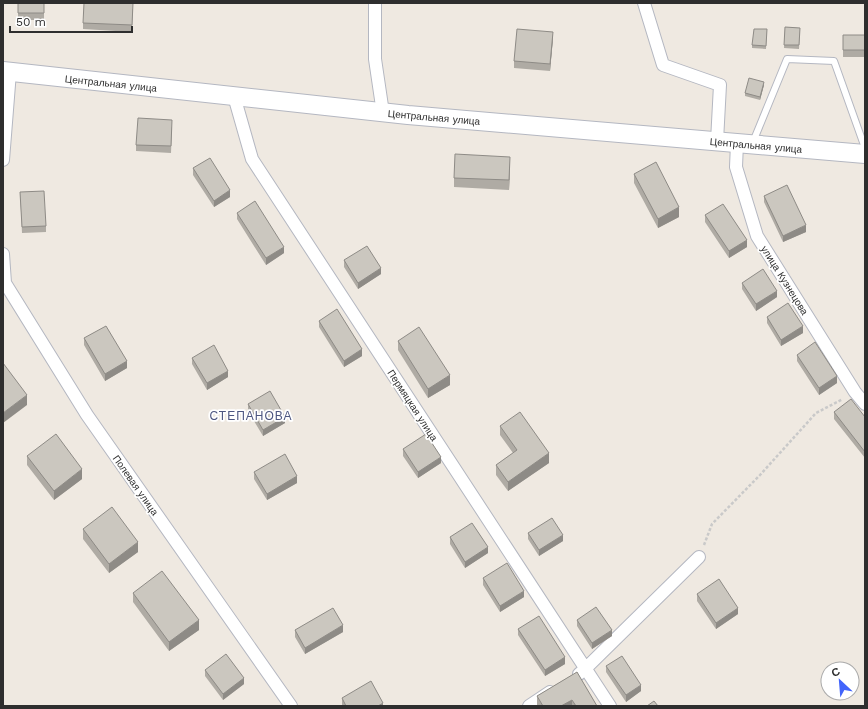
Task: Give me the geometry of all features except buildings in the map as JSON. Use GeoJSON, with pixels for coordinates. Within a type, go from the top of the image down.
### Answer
{"type":"FeatureCollection","features":[{"type":"Feature","properties":{"kind":"main road","name":"Центральная улица"},"geometry":{"type":"LineString","coordinates":[[6,72],[383,113],[865,154]]}},
{"type":"Feature","properties":{"kind":"street"},"geometry":{"type":"LineString","coordinates":[[375,3],[375,59],[383,113]]}},
{"type":"Feature","properties":{"kind":"street"},"geometry":{"type":"LineString","coordinates":[[644,3],[663,65],[720,85],[717,141]]}},
{"type":"Feature","properties":{"kind":"street"},"geometry":{"type":"LineString","coordinates":[[3,160],[6,72]]}},
{"type":"Feature","properties":{"kind":"street","name":"Пермяцкая улица"},"geometry":{"type":"LineString","coordinates":[[234,96],[252,159],[610,706]]}},
{"type":"Feature","properties":{"kind":"street","name":"улица Кузнецова"},"geometry":{"type":"LineString","coordinates":[[744,144],[736,167],[757,236],[865,404]]}},
{"type":"Feature","properties":{"kind":"street","name":"Полевая улица"},"geometry":{"type":"LineString","coordinates":[[3,254],[4,283],[87,416],[290,706]]}},
{"type":"Feature","properties":{"kind":"street"},"geometry":{"type":"LineString","coordinates":[[529,706],[585,669],[700,557]]}},
{"type":"Feature","properties":{"kind":"lane"},"geometry":{"type":"LineString","coordinates":[[744,144],[787,59],[834,61],[865,148]]}},
{"type":"Feature","properties":{"kind":"path"},"geometry":{"type":"LineString","coordinates":[[700,557],[712,524],[760,475],[816,413],[856,392]]}},
{"type":"Feature","properties":{"kind":"district","name":"СТЕПАНОВА"},"geometry":{"type":"Point","coordinates":[251,416]}}]}
